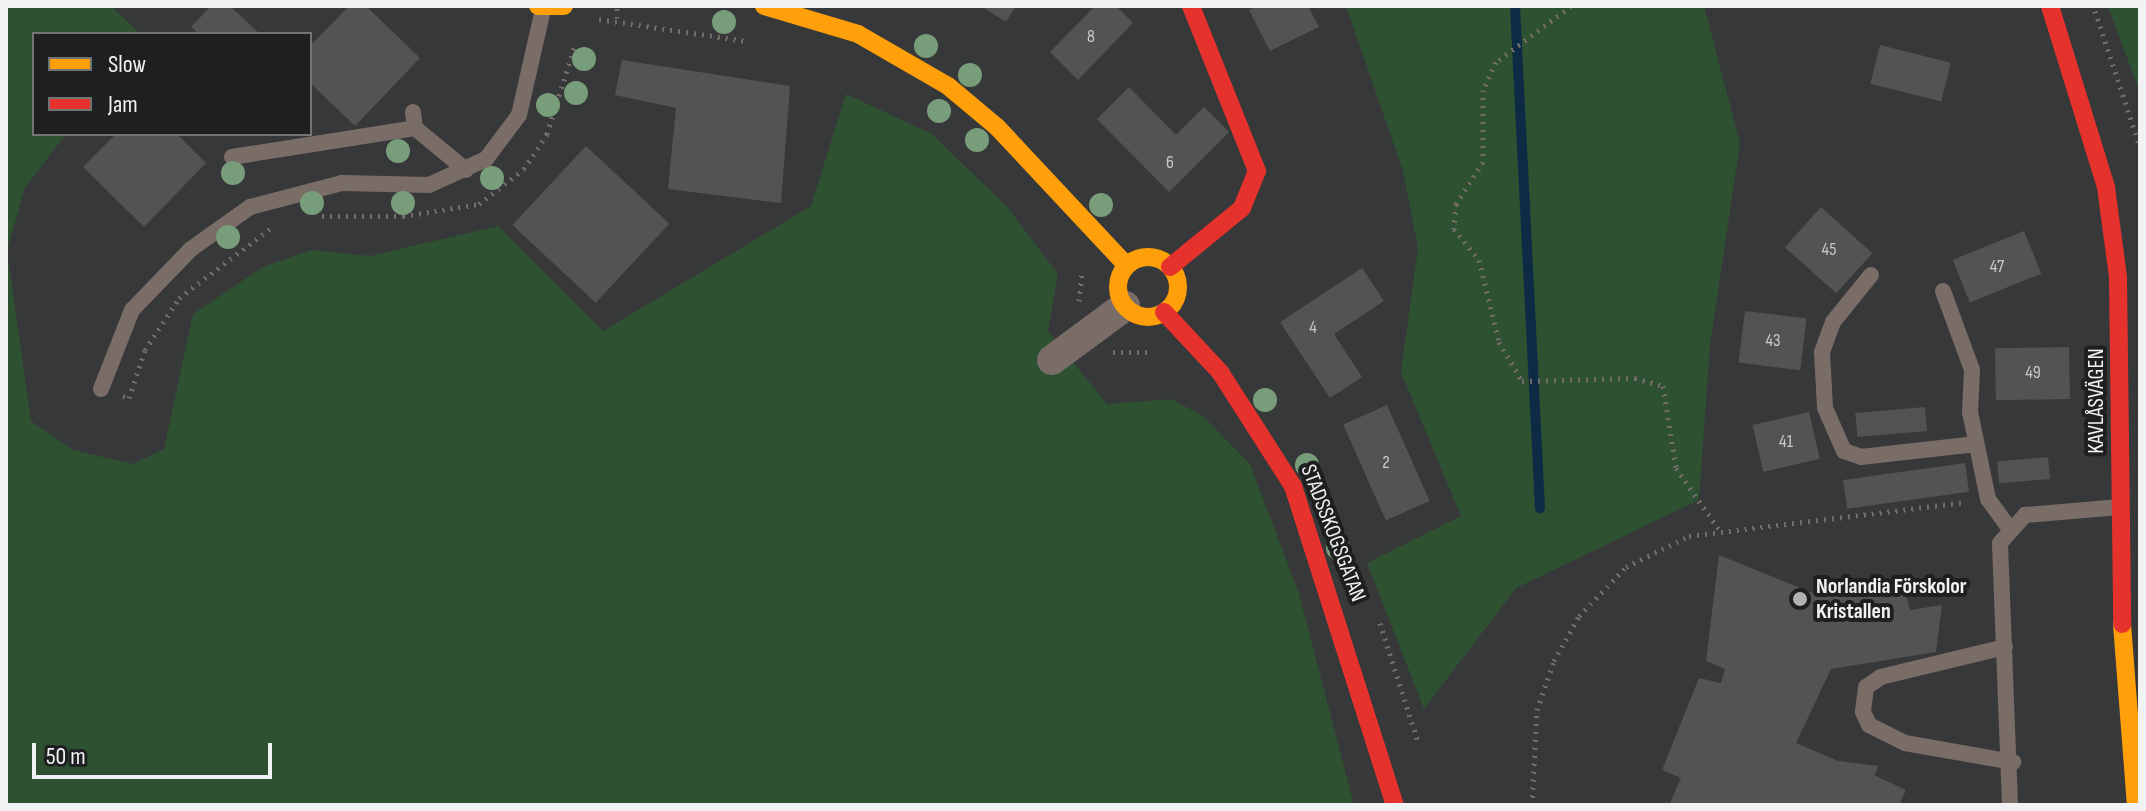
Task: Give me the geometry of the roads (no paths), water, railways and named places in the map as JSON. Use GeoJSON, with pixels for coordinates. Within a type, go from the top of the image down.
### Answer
{"type":"FeatureCollection","features":[{"type":"Feature","properties":{"kind":"street"},"geometry":{"type":"LineString","coordinates":[[541,7],[564,6]]}},
{"type":"Feature","properties":{"kind":"street"},"geometry":{"type":"LineString","coordinates":[[764,6],[858,34],[948,86],[997,127],[1127,266]]}},
{"type":"Feature","properties":{"kind":"street"},"geometry":{"type":"LineString","coordinates":[[1170,267],[1242,208],[1257,171],[1191,6]]}},
{"type":"Feature","properties":{"kind":"street","name":"KAVLÅSVÄGEN"},"geometry":{"type":"LineString","coordinates":[[2050,6],[2106,187],[2122,354],[2121,507],[2136,805]]}},
{"type":"Feature","properties":{"kind":"street"},"geometry":{"type":"LineString","coordinates":[[1151,258],[1170,267],[1176,294],[1164,312],[1143,317],[1125,306],[1118,286],[1127,266],[1151,258]]}},
{"type":"Feature","properties":{"kind":"street"},"geometry":{"type":"LineString","coordinates":[[1052,360],[1125,306]]}},
{"type":"Feature","properties":{"kind":"street","name":"STADSSKOGSGATAN"},"geometry":{"type":"LineString","coordinates":[[1164,312],[1192,339],[1265,433],[1293,486],[1395,805]]}},
{"type":"Feature","properties":{"kind":"lane"},"geometry":{"type":"LineString","coordinates":[[101,389],[132,310],[191,249],[250,207],[321,186],[429,185],[486,159],[519,115],[541,7]]}},
{"type":"Feature","properties":{"kind":"lane"},"geometry":{"type":"LineString","coordinates":[[232,157],[414,120],[466,170]]}},
{"type":"Feature","properties":{"kind":"lane"},"geometry":{"type":"LineString","coordinates":[[1871,275],[1833,322],[1822,352],[1825,408],[1844,451],[1861,457],[1976,444]]}},
{"type":"Feature","properties":{"kind":"lane"},"geometry":{"type":"LineString","coordinates":[[1943,291],[1972,370],[1976,444],[1988,499],[2008,527]]}},
{"type":"Feature","properties":{"kind":"lane"},"geometry":{"type":"LineString","coordinates":[[2008,527],[2052,509],[2121,507]]}},
{"type":"Feature","properties":{"kind":"lane"},"geometry":{"type":"LineString","coordinates":[[2008,527],[1997,563],[2013,762],[2010,805]]}},
{"type":"Feature","properties":{"kind":"lane"},"geometry":{"type":"LineString","coordinates":[[2005,647],[1881,677],[1866,687],[1863,712],[1869,725],[1905,743],[2013,762]]}},
{"type":"Feature","properties":{"kind":"waterway"},"geometry":{"type":"LineString","coordinates":[[1515,6],[1540,508]]}},
{"type":"Feature","properties":{"kind":"place","name":"Norlandia Förskolor Kristallen"},"geometry":{"type":"Point","coordinates":[1800,599]}}]}
